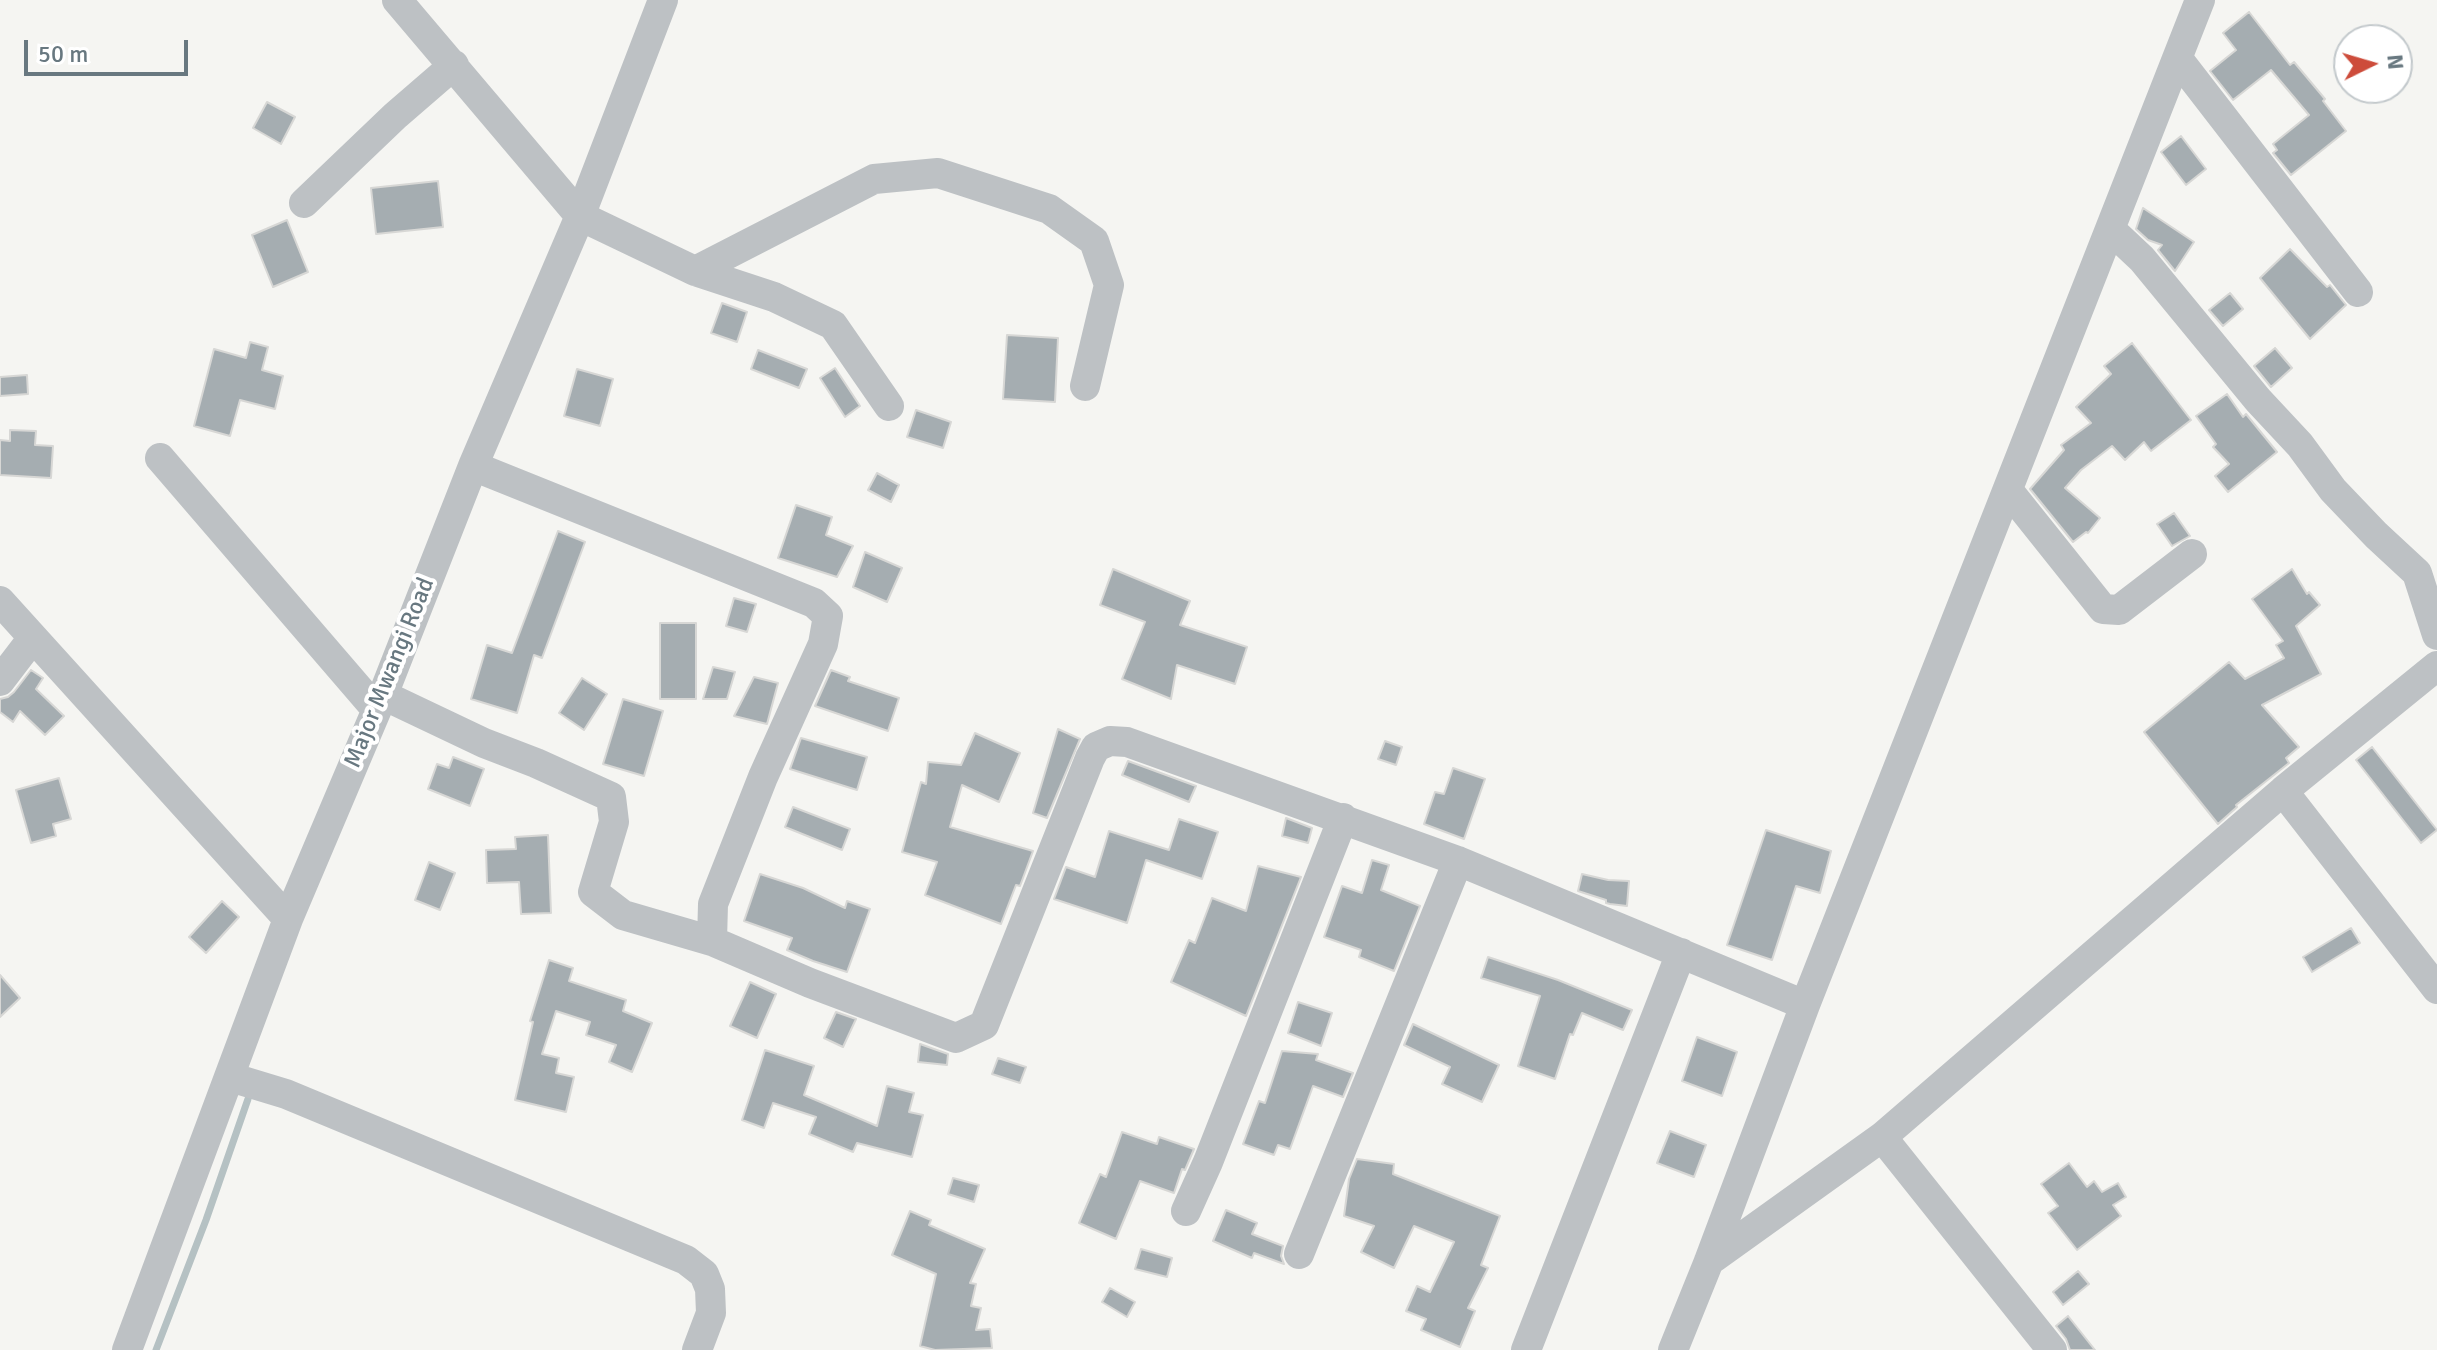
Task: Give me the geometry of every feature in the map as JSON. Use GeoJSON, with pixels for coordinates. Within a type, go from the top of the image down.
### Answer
{"type":"FeatureCollection","features":[{"type":"Feature","properties":{"kind":"street"},"geometry":{"type":"LineString","coordinates":[[397,0],[580,216],[695,271],[774,297],[833,325],[889,406]]}},
{"type":"Feature","properties":{"kind":"street","name":"Major Mwangi Road"},"geometry":{"type":"LineString","coordinates":[[127,1350],[288,919],[380,702],[473,466],[580,216],[663,0]]}},
{"type":"Feature","properties":{"kind":"street"},"geometry":{"type":"LineString","coordinates":[[1673,1350],[1805,1005],[2200,0]]}},
{"type":"Feature","properties":{"kind":"street"},"geometry":{"type":"LineString","coordinates":[[2178,59],[2358,292]]}},
{"type":"Feature","properties":{"kind":"street"},"geometry":{"type":"LineString","coordinates":[[304,203],[395,116],[454,65]]}},
{"type":"Feature","properties":{"kind":"street"},"geometry":{"type":"LineString","coordinates":[[695,271],[874,179],[938,173],[1049,209],[1094,241],[1109,285],[1085,386]]}},
{"type":"Feature","properties":{"kind":"street"},"geometry":{"type":"LineString","coordinates":[[2110,229],[2142,259],[2258,400],[2300,445],[2333,490],[2417,573],[2437,635]]}},
{"type":"Feature","properties":{"kind":"street"},"geometry":{"type":"LineString","coordinates":[[160,458],[380,702],[536,763],[611,797],[614,822],[593,892],[623,915],[712,941],[810,983],[956,1038],[984,1025],[1084,772],[1096,747],[1110,741],[1127,742],[1458,861],[1805,1005]]}},
{"type":"Feature","properties":{"kind":"street"},"geometry":{"type":"LineString","coordinates":[[473,466],[814,603],[828,616],[823,644],[763,777],[713,904],[712,941]]}},
{"type":"Feature","properties":{"kind":"street"},"geometry":{"type":"LineString","coordinates":[[2008,490],[2103,609],[2119,610],[2192,554]]}},
{"type":"Feature","properties":{"kind":"street"},"geometry":{"type":"LineString","coordinates":[[0,601],[288,919]]}},
{"type":"Feature","properties":{"kind":"street"},"geometry":{"type":"LineString","coordinates":[[0,681],[32,639]]}},
{"type":"Feature","properties":{"kind":"street"},"geometry":{"type":"LineString","coordinates":[[1709,1261],[1882,1137],[2283,791],[2437,666]]}},
{"type":"Feature","properties":{"kind":"street"},"geometry":{"type":"LineString","coordinates":[[2283,791],[2437,989]]}},
{"type":"Feature","properties":{"kind":"street"},"geometry":{"type":"LineString","coordinates":[[1186,1211],[1343,818]]}},
{"type":"Feature","properties":{"kind":"street"},"geometry":{"type":"LineString","coordinates":[[1299,1254],[1458,861]]}},
{"type":"Feature","properties":{"kind":"street"},"geometry":{"type":"LineString","coordinates":[[1526,1350],[1681,953]]}},
{"type":"Feature","properties":{"kind":"street"},"geometry":{"type":"LineString","coordinates":[[230,1077],[286,1094],[686,1260],[704,1274],[710,1289],[711,1313],[697,1350]]}},
{"type":"Feature","properties":{"kind":"street"},"geometry":{"type":"LineString","coordinates":[[1882,1137],[2052,1350]]}},
{"type":"Feature","properties":{"kind":"building"},"geometry":{"type":"Polygon","coordinates":[[[2249,12],[2290,65],[2294,62],[2325,99],[2323,101],[2346,131],[2291,175],[2273,153],[2277,150],[2273,144],[2309,115],[2271,70],[2233,100],[2210,71],[2236,50],[2223,33],[2249,12]]]}},
{"type":"Feature","properties":{"kind":"building"},"geometry":{"type":"Polygon","coordinates":[[[267,102],[295,117],[281,144],[253,128],[267,102]]]}},
{"type":"Feature","properties":{"kind":"building"},"geometry":{"type":"Polygon","coordinates":[[[2181,136],[2206,169],[2186,185],[2161,152],[2181,136]]]}},
{"type":"Feature","properties":{"kind":"building"},"geometry":{"type":"Polygon","coordinates":[[[438,181],[443,227],[376,234],[371,188],[438,181]]]}},
{"type":"Feature","properties":{"kind":"building"},"geometry":{"type":"Polygon","coordinates":[[[2143,208],[2194,242],[2175,271],[2158,250],[2162,245],[2148,240],[2136,229],[2143,208]]]}},
{"type":"Feature","properties":{"kind":"building"},"geometry":{"type":"Polygon","coordinates":[[[287,220],[308,272],[273,287],[252,235],[287,220]]]}},
{"type":"Feature","properties":{"kind":"building"},"geometry":{"type":"Polygon","coordinates":[[[2290,249],[2327,287],[2330,285],[2346,305],[2310,339],[2260,278],[2290,249]]]}},
{"type":"Feature","properties":{"kind":"building"},"geometry":{"type":"Polygon","coordinates":[[[2230,293],[2243,309],[2223,326],[2209,310],[2230,293]]]}},
{"type":"Feature","properties":{"kind":"building"},"geometry":{"type":"Polygon","coordinates":[[[722,303],[747,312],[737,342],[711,333],[722,303]]]}},
{"type":"Feature","properties":{"kind":"building"},"geometry":{"type":"Polygon","coordinates":[[[1007,335],[1058,338],[1055,402],[1003,399],[1007,335]]]}},
{"type":"Feature","properties":{"kind":"building"},"geometry":{"type":"Polygon","coordinates":[[[250,342],[268,347],[262,370],[283,376],[275,409],[240,400],[230,436],[194,426],[214,349],[246,358],[250,342]]]}},
{"type":"Feature","properties":{"kind":"building"},"geometry":{"type":"Polygon","coordinates":[[[2132,343],[2191,420],[2151,451],[2144,442],[2125,460],[2112,446],[2081,470],[2065,488],[2100,518],[2088,533],[2073,542],[2030,489],[2064,450],[2061,445],[2091,423],[2076,407],[2111,374],[2104,366],[2132,343]]]}},
{"type":"Feature","properties":{"kind":"building"},"geometry":{"type":"Polygon","coordinates":[[[2275,348],[2292,368],[2271,387],[2254,366],[2275,348]]]}},
{"type":"Feature","properties":{"kind":"building"},"geometry":{"type":"Polygon","coordinates":[[[758,350],[807,369],[799,388],[751,369],[758,350]]]}},
{"type":"Feature","properties":{"kind":"building"},"geometry":{"type":"Polygon","coordinates":[[[835,368],[860,406],[845,417],[820,378],[835,368]]]}},
{"type":"Feature","properties":{"kind":"building"},"geometry":{"type":"Polygon","coordinates":[[[577,369],[613,379],[600,426],[564,416],[577,369]]]}},
{"type":"Feature","properties":{"kind":"building"},"geometry":{"type":"Polygon","coordinates":[[[27,375],[28,394],[0,396],[0,377],[27,375]]]}},
{"type":"Feature","properties":{"kind":"building"},"geometry":{"type":"Polygon","coordinates":[[[2227,394],[2243,417],[2246,414],[2277,452],[2228,492],[2215,476],[2229,464],[2213,447],[2216,444],[2196,416],[2227,394]]]}},
{"type":"Feature","properties":{"kind":"building"},"geometry":{"type":"Polygon","coordinates":[[[916,410],[951,422],[943,448],[907,437],[916,410]]]}},
{"type":"Feature","properties":{"kind":"building"},"geometry":{"type":"Polygon","coordinates":[[[10,430],[36,431],[35,445],[53,446],[51,478],[0,475],[0,440],[10,441],[10,430]]]}},
{"type":"Feature","properties":{"kind":"building"},"geometry":{"type":"Polygon","coordinates":[[[877,473],[899,485],[891,502],[868,490],[877,473]]]}},
{"type":"Feature","properties":{"kind":"building"},"geometry":{"type":"Polygon","coordinates":[[[796,505],[832,517],[826,535],[853,546],[837,577],[778,558],[796,505]]]}},
{"type":"Feature","properties":{"kind":"building"},"geometry":{"type":"Polygon","coordinates":[[[2174,513],[2190,536],[2172,546],[2157,524],[2174,513]]]}},
{"type":"Feature","properties":{"kind":"building"},"geometry":{"type":"Polygon","coordinates":[[[558,531],[585,542],[542,658],[534,655],[517,713],[471,699],[487,645],[512,653],[558,531]]]}},
{"type":"Feature","properties":{"kind":"building"},"geometry":{"type":"Polygon","coordinates":[[[865,552],[902,568],[887,602],[853,587],[865,552]]]}},
{"type":"Feature","properties":{"kind":"building"},"geometry":{"type":"Polygon","coordinates":[[[1113,569],[1190,601],[1180,625],[1247,647],[1235,684],[1177,665],[1171,699],[1122,679],[1145,622],[1100,605],[1113,569]]]}},
{"type":"Feature","properties":{"kind":"building"},"geometry":{"type":"Polygon","coordinates":[[[2292,569],[2307,594],[2309,592],[2320,605],[2296,626],[2321,674],[2262,705],[2299,747],[2286,758],[2289,763],[2236,805],[2218,824],[2144,732],[2229,662],[2245,679],[2284,658],[2276,645],[2283,641],[2252,599],[2292,569]]]}},
{"type":"Feature","properties":{"kind":"building"},"geometry":{"type":"Polygon","coordinates":[[[734,598],[756,604],[747,632],[726,626],[734,598]]]}},
{"type":"Feature","properties":{"kind":"building"},"geometry":{"type":"Polygon","coordinates":[[[660,623],[696,623],[696,699],[660,699],[660,623]]]}},
{"type":"Feature","properties":{"kind":"building"},"geometry":{"type":"Polygon","coordinates":[[[713,667],[735,672],[727,699],[703,699],[713,667]]]}},
{"type":"Feature","properties":{"kind":"building"},"geometry":{"type":"Polygon","coordinates":[[[31,670],[43,678],[36,689],[64,716],[45,735],[20,711],[13,722],[0,712],[0,699],[14,692],[31,670]]]}},
{"type":"Feature","properties":{"kind":"building"},"geometry":{"type":"Polygon","coordinates":[[[831,670],[850,677],[848,681],[899,698],[888,731],[815,706],[831,670]]]}},
{"type":"Feature","properties":{"kind":"building"},"geometry":{"type":"Polygon","coordinates":[[[754,677],[778,683],[767,724],[734,716],[754,677]]]}},
{"type":"Feature","properties":{"kind":"building"},"geometry":{"type":"Polygon","coordinates":[[[582,678],[607,694],[584,730],[559,713],[582,678]]]}},
{"type":"Feature","properties":{"kind":"building"},"geometry":{"type":"Polygon","coordinates":[[[623,699],[663,711],[644,776],[603,764],[623,699]]]}},
{"type":"Feature","properties":{"kind":"building"},"geometry":{"type":"Polygon","coordinates":[[[1058,729],[1080,739],[1047,818],[1033,813],[1058,729]]]}},
{"type":"Feature","properties":{"kind":"building"},"geometry":{"type":"Polygon","coordinates":[[[975,733],[1020,753],[999,802],[962,785],[950,827],[1033,851],[1001,924],[925,895],[937,862],[902,852],[921,782],[926,784],[928,762],[961,765],[975,733]]]}},
{"type":"Feature","properties":{"kind":"building"},"geometry":{"type":"Polygon","coordinates":[[[801,738],[867,757],[857,790],[790,769],[801,738]]]}},
{"type":"Feature","properties":{"kind":"building"},"geometry":{"type":"Polygon","coordinates":[[[1385,741],[1402,747],[1396,765],[1378,759],[1385,741]]]}},
{"type":"Feature","properties":{"kind":"building"},"geometry":{"type":"Polygon","coordinates":[[[2372,747],[2437,830],[2421,843],[2356,760],[2372,747]]]}},
{"type":"Feature","properties":{"kind":"building"},"geometry":{"type":"Polygon","coordinates":[[[453,757],[484,769],[470,806],[428,789],[437,764],[449,768],[453,757]]]}},
{"type":"Feature","properties":{"kind":"building"},"geometry":{"type":"Polygon","coordinates":[[[1128,761],[1196,786],[1189,802],[1122,775],[1128,761]]]}},
{"type":"Feature","properties":{"kind":"building"},"geometry":{"type":"Polygon","coordinates":[[[1453,768],[1485,779],[1464,839],[1424,824],[1435,792],[1444,794],[1453,768]]]}},
{"type":"Feature","properties":{"kind":"building"},"geometry":{"type":"Polygon","coordinates":[[[59,778],[71,819],[53,824],[56,836],[31,843],[16,790],[59,778]]]}},
{"type":"Feature","properties":{"kind":"building"},"geometry":{"type":"Polygon","coordinates":[[[793,807],[850,829],[842,850],[785,827],[793,807]]]}},
{"type":"Feature","properties":{"kind":"building"},"geometry":{"type":"Polygon","coordinates":[[[1286,818],[1312,828],[1308,843],[1282,836],[1286,818]]]}},
{"type":"Feature","properties":{"kind":"building"},"geometry":{"type":"Polygon","coordinates":[[[1179,819],[1218,832],[1202,879],[1146,860],[1127,923],[1054,899],[1066,867],[1095,877],[1109,831],[1169,850],[1179,819]]]}},
{"type":"Feature","properties":{"kind":"building"},"geometry":{"type":"Polygon","coordinates":[[[1766,830],[1831,851],[1820,893],[1796,886],[1772,960],[1727,945],[1766,830]]]}},
{"type":"Feature","properties":{"kind":"building"},"geometry":{"type":"Polygon","coordinates":[[[548,835],[551,913],[521,914],[519,882],[487,883],[486,850],[516,849],[515,837],[548,835]]]}},
{"type":"Feature","properties":{"kind":"building"},"geometry":{"type":"Polygon","coordinates":[[[1372,860],[1389,865],[1381,890],[1420,906],[1394,971],[1359,957],[1361,950],[1324,937],[1342,886],[1362,893],[1372,860]]]}},
{"type":"Feature","properties":{"kind":"building"},"geometry":{"type":"Polygon","coordinates":[[[429,862],[455,873],[440,910],[415,900],[429,862]]]}},
{"type":"Feature","properties":{"kind":"building"},"geometry":{"type":"Polygon","coordinates":[[[1258,866],[1301,877],[1246,1016],[1171,982],[1189,940],[1195,943],[1212,898],[1246,911],[1258,866]]]}},
{"type":"Feature","properties":{"kind":"building"},"geometry":{"type":"Polygon","coordinates":[[[760,874],[803,888],[845,908],[847,901],[870,909],[847,972],[787,950],[792,938],[744,921],[760,874]]]}},
{"type":"Feature","properties":{"kind":"building"},"geometry":{"type":"Polygon","coordinates":[[[1582,874],[1629,881],[1627,906],[1606,903],[1606,900],[1578,891],[1582,874]]]}},
{"type":"Feature","properties":{"kind":"building"},"geometry":{"type":"Polygon","coordinates":[[[222,901],[239,917],[206,953],[189,937],[222,901]]]}},
{"type":"Feature","properties":{"kind":"building"},"geometry":{"type":"Polygon","coordinates":[[[2351,928],[2360,943],[2312,972],[2303,957],[2351,928]]]}},
{"type":"Feature","properties":{"kind":"building"},"geometry":{"type":"Polygon","coordinates":[[[1488,957],[1558,980],[1632,1010],[1623,1030],[1582,1013],[1573,1035],[1570,1034],[1555,1079],[1518,1066],[1540,996],[1481,978],[1488,957]]]}},
{"type":"Feature","properties":{"kind":"building"},"geometry":{"type":"Polygon","coordinates":[[[549,960],[573,968],[569,981],[626,1000],[623,1011],[652,1023],[632,1072],[609,1062],[616,1045],[586,1035],[590,1022],[556,1011],[542,1054],[559,1058],[556,1073],[574,1077],[566,1112],[515,1100],[533,1022],[530,1021],[549,960]]]}},
{"type":"Feature","properties":{"kind":"building"},"geometry":{"type":"Polygon","coordinates":[[[0,975],[20,998],[0,1017],[0,975]]]}},
{"type":"Feature","properties":{"kind":"building"},"geometry":{"type":"Polygon","coordinates":[[[750,982],[776,994],[757,1038],[730,1026],[750,982]]]}},
{"type":"Feature","properties":{"kind":"building"},"geometry":{"type":"Polygon","coordinates":[[[1298,1002],[1332,1013],[1321,1046],[1288,1033],[1298,1002]]]}},
{"type":"Feature","properties":{"kind":"building"},"geometry":{"type":"Polygon","coordinates":[[[836,1012],[856,1019],[843,1047],[824,1038],[836,1012]]]}},
{"type":"Feature","properties":{"kind":"building"},"geometry":{"type":"Polygon","coordinates":[[[1413,1024],[1499,1065],[1482,1102],[1442,1084],[1450,1067],[1404,1045],[1413,1024]]]}},
{"type":"Feature","properties":{"kind":"building"},"geometry":{"type":"Polygon","coordinates":[[[1697,1037],[1737,1052],[1722,1096],[1682,1081],[1697,1037]]]}},
{"type":"Feature","properties":{"kind":"building"},"geometry":{"type":"Polygon","coordinates":[[[920,1044],[948,1054],[947,1065],[918,1062],[920,1044]]]}},
{"type":"Feature","properties":{"kind":"building"},"geometry":{"type":"Polygon","coordinates":[[[765,1050],[814,1066],[804,1095],[877,1126],[887,1086],[914,1093],[909,1112],[923,1115],[912,1157],[857,1143],[853,1152],[809,1134],[816,1117],[773,1103],[764,1128],[742,1120],[765,1050]]]}},
{"type":"Feature","properties":{"kind":"building"},"geometry":{"type":"Polygon","coordinates":[[[1282,1051],[1318,1054],[1316,1060],[1353,1073],[1343,1097],[1313,1086],[1290,1149],[1278,1145],[1274,1155],[1243,1144],[1259,1101],[1265,1103],[1282,1051]]]}},
{"type":"Feature","properties":{"kind":"building"},"geometry":{"type":"Polygon","coordinates":[[[998,1058],[1026,1067],[1020,1083],[992,1074],[998,1058]]]}},
{"type":"Feature","properties":{"kind":"building"},"geometry":{"type":"Polygon","coordinates":[[[1670,1131],[1706,1145],[1694,1177],[1657,1163],[1670,1131]]]}},
{"type":"Feature","properties":{"kind":"building"},"geometry":{"type":"Polygon","coordinates":[[[1122,1132],[1157,1144],[1159,1137],[1194,1149],[1185,1170],[1182,1169],[1174,1193],[1140,1181],[1116,1239],[1079,1223],[1100,1174],[1106,1177],[1122,1132]]]}},
{"type":"Feature","properties":{"kind":"building"},"geometry":{"type":"Polygon","coordinates":[[[1357,1159],[1394,1164],[1393,1174],[1500,1216],[1481,1265],[1488,1268],[1468,1308],[1475,1311],[1460,1347],[1421,1330],[1426,1319],[1406,1311],[1417,1286],[1430,1292],[1454,1242],[1414,1226],[1394,1268],[1361,1252],[1374,1226],[1344,1216],[1349,1179],[1357,1159]]]}},
{"type":"Feature","properties":{"kind":"building"},"geometry":{"type":"Polygon","coordinates":[[[2069,1163],[2087,1187],[2094,1181],[2102,1192],[2118,1183],[2126,1197],[2113,1205],[2121,1216],[2077,1250],[2048,1213],[2058,1206],[2041,1184],[2069,1163]]]}},
{"type":"Feature","properties":{"kind":"building"},"geometry":{"type":"Polygon","coordinates":[[[953,1178],[979,1185],[974,1202],[948,1194],[953,1178]]]}},
{"type":"Feature","properties":{"kind":"building"},"geometry":{"type":"Polygon","coordinates":[[[1226,1210],[1257,1223],[1252,1234],[1283,1246],[1281,1256],[1284,1264],[1254,1253],[1252,1258],[1213,1241],[1226,1210]]]}},
{"type":"Feature","properties":{"kind":"building"},"geometry":{"type":"Polygon","coordinates":[[[910,1211],[931,1220],[929,1225],[985,1249],[970,1283],[976,1284],[971,1306],[981,1308],[976,1330],[990,1329],[992,1348],[935,1350],[920,1346],[936,1274],[892,1255],[910,1211]]]}},
{"type":"Feature","properties":{"kind":"building"},"geometry":{"type":"Polygon","coordinates":[[[1141,1249],[1172,1258],[1167,1277],[1135,1269],[1141,1249]]]}},
{"type":"Feature","properties":{"kind":"building"},"geometry":{"type":"Polygon","coordinates":[[[2078,1271],[2089,1284],[2063,1305],[2053,1292],[2078,1271]]]}},
{"type":"Feature","properties":{"kind":"building"},"geometry":{"type":"Polygon","coordinates":[[[1110,1288],[1135,1302],[1127,1317],[1102,1302],[1110,1288]]]}},
{"type":"Feature","properties":{"kind":"building"},"geometry":{"type":"Polygon","coordinates":[[[2068,1316],[2095,1350],[2070,1350],[2056,1326],[2068,1316]]]}},
{"type":"Feature","properties":{"kind":"waterway"},"geometry":{"type":"LineString","coordinates":[[156,1350],[248,1099]]}}]}
